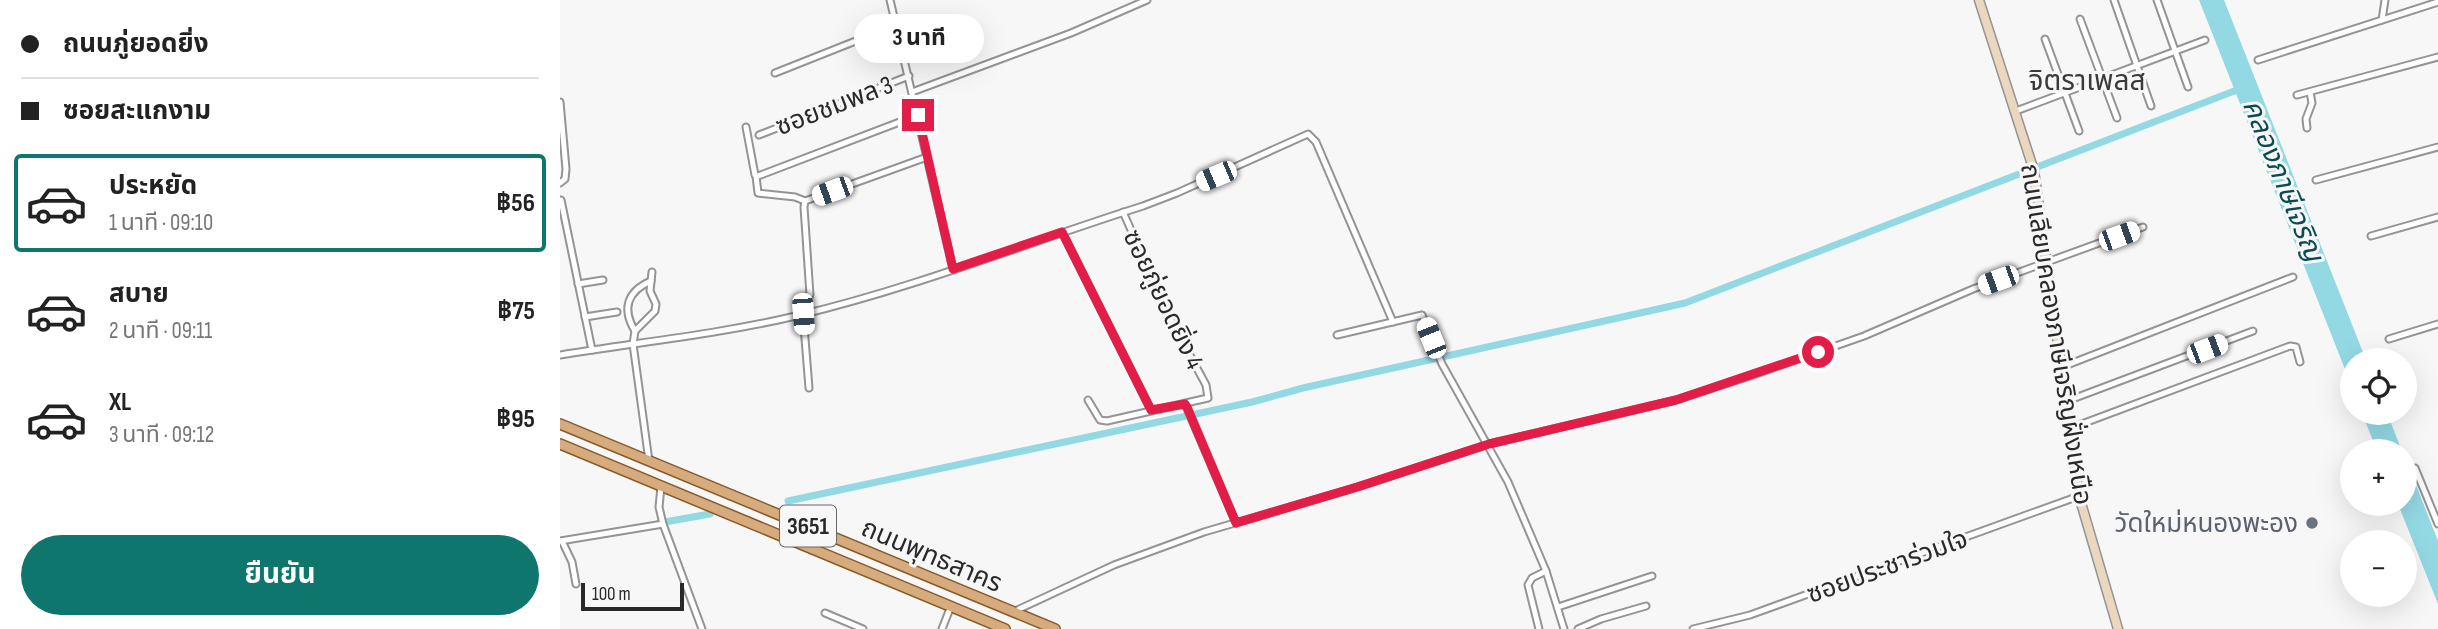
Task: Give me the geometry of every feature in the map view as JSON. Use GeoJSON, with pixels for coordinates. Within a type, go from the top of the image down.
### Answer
{"type":"FeatureCollection","features":[{"type":"Feature","properties":{"kind":"main road","name":"ถนนเลียบคลองภาษีเจริญฝั่งเหนือ"},"geometry":{"type":"LineString","coordinates":[[1979,0],[2032,161],[2079,496],[2118,629]]}},
{"type":"Feature","properties":{"kind":"main road","name":"ถนนพุทธสาคร"},"geometry":{"type":"LineString","coordinates":[[560,424],[1055,629]]}},
{"type":"Feature","properties":{"kind":"main road","name":"ถนนพุทธสาคร"},"geometry":{"type":"LineString","coordinates":[[560,444],[1005,629]]}},
{"type":"Feature","properties":{"kind":"street"},"geometry":{"type":"LineString","coordinates":[[890,0],[953,269]]}},
{"type":"Feature","properties":{"kind":"street"},"geometry":{"type":"LineString","coordinates":[[912,92],[1071,33],[1147,0]]}},
{"type":"Feature","properties":{"kind":"street"},"geometry":{"type":"LineString","coordinates":[[2114,0],[2151,106]]}},
{"type":"Feature","properties":{"kind":"street"},"geometry":{"type":"LineString","coordinates":[[2157,0],[2188,88]]}},
{"type":"Feature","properties":{"kind":"street"},"geometry":{"type":"LineString","coordinates":[[2382,20],[2385,0]]}},
{"type":"Feature","properties":{"kind":"street"},"geometry":{"type":"LineString","coordinates":[[2258,60],[2438,2]]}},
{"type":"Feature","properties":{"kind":"street"},"geometry":{"type":"LineString","coordinates":[[2080,19],[2117,118]]}},
{"type":"Feature","properties":{"kind":"street"},"geometry":{"type":"LineString","coordinates":[[775,73],[896,25]]}},
{"type":"Feature","properties":{"kind":"street"},"geometry":{"type":"LineString","coordinates":[[2045,39],[2079,131]]}},
{"type":"Feature","properties":{"kind":"street"},"geometry":{"type":"LineString","coordinates":[[2016,111],[2206,40]]}},
{"type":"Feature","properties":{"kind":"street"},"geometry":{"type":"LineString","coordinates":[[2297,95],[2438,57]]}},
{"type":"Feature","properties":{"kind":"street","name":"ซอยชมพล 3"},"geometry":{"type":"LineString","coordinates":[[759,135],[909,76]]}},
{"type":"Feature","properties":{"kind":"street"},"geometry":{"type":"LineString","coordinates":[[2307,128],[2306,119],[2312,103],[2310,92]]}},
{"type":"Feature","properties":{"kind":"street"},"geometry":{"type":"LineString","coordinates":[[560,102],[566,169],[565,179],[560,183]]}},
{"type":"Feature","properties":{"kind":"street"},"geometry":{"type":"LineString","coordinates":[[756,176],[918,115]]}},
{"type":"Feature","properties":{"kind":"street"},"geometry":{"type":"LineString","coordinates":[[746,127],[758,193],[795,197],[805,201],[927,157]]}},
{"type":"Feature","properties":{"kind":"street"},"geometry":{"type":"LineString","coordinates":[[560,355],[730,331],[803,314],[953,269],[1177,193],[1308,134],[1315,142],[1393,322]]}},
{"type":"Feature","properties":{"kind":"street"},"geometry":{"type":"LineString","coordinates":[[2316,180],[2438,146]]}},
{"type":"Feature","properties":{"kind":"street"},"geometry":{"type":"LineString","coordinates":[[561,200],[592,350]]}},
{"type":"Feature","properties":{"kind":"street"},"geometry":{"type":"LineString","coordinates":[[805,201],[810,295]]}},
{"type":"Feature","properties":{"kind":"street","name":"ซอยภู่ยอดยิ่ง 4"},"geometry":{"type":"LineString","coordinates":[[1123,212],[1173,324],[1206,385],[1208,398],[1185,404]]}},
{"type":"Feature","properties":{"kind":"street"},"geometry":{"type":"LineString","coordinates":[[2371,236],[2438,217]]}},
{"type":"Feature","properties":{"kind":"street"},"geometry":{"type":"LineString","coordinates":[[1013,612],[1114,565],[1165,545],[1489,444],[1676,400],[1750,376],[1864,336],[1973,289],[2143,227]]}},
{"type":"Feature","properties":{"kind":"street"},"geometry":{"type":"LineString","coordinates":[[1062,232],[1151,410]]}},
{"type":"Feature","properties":{"kind":"street"},"geometry":{"type":"LineString","coordinates":[[635,331],[655,311],[656,304],[650,291],[652,272]]}},
{"type":"Feature","properties":{"kind":"street"},"geometry":{"type":"LineString","coordinates":[[2062,367],[2293,277]]}},
{"type":"Feature","properties":{"kind":"street"},"geometry":{"type":"LineString","coordinates":[[578,284],[603,280]]}},
{"type":"Feature","properties":{"kind":"street"},"geometry":{"type":"LineString","coordinates":[[649,461],[629,298],[635,289],[651,281]]}},
{"type":"Feature","properties":{"kind":"street"},"geometry":{"type":"LineString","coordinates":[[585,317],[617,312]]}},
{"type":"Feature","properties":{"kind":"street"},"geometry":{"type":"LineString","coordinates":[[803,314],[809,388]]}},
{"type":"Feature","properties":{"kind":"street"},"geometry":{"type":"LineString","coordinates":[[1337,335],[1422,316],[1442,364],[1508,482],[1546,571],[1564,629]]}},
{"type":"Feature","properties":{"kind":"street"},"geometry":{"type":"LineString","coordinates":[[2389,339],[2438,324]]}},
{"type":"Feature","properties":{"kind":"street"},"geometry":{"type":"LineString","coordinates":[[2067,401],[2253,331]]}},
{"type":"Feature","properties":{"kind":"street"},"geometry":{"type":"LineString","coordinates":[[2071,428],[2290,346],[2296,347],[2300,362]]}},
{"type":"Feature","properties":{"kind":"street"},"geometry":{"type":"LineString","coordinates":[[1088,400],[1100,420],[1185,404],[1236,523]]}},
{"type":"Feature","properties":{"kind":"street"},"geometry":{"type":"LineString","coordinates":[[2417,473],[2438,524]]}},
{"type":"Feature","properties":{"kind":"street"},"geometry":{"type":"LineString","coordinates":[[661,487],[659,507],[663,524],[702,629]]}},
{"type":"Feature","properties":{"kind":"street","name":"ซอยประชาร่วมใจ"},"geometry":{"type":"LineString","coordinates":[[1693,629],[1750,615],[2079,496]]}},
{"type":"Feature","properties":{"kind":"street"},"geometry":{"type":"LineString","coordinates":[[576,584],[572,562],[561,541],[663,524]]}},
{"type":"Feature","properties":{"kind":"street"},"geometry":{"type":"LineString","coordinates":[[1539,629],[1528,585],[1532,578],[1546,571]]}},
{"type":"Feature","properties":{"kind":"street"},"geometry":{"type":"LineString","coordinates":[[1558,607],[1652,576]]}},
{"type":"Feature","properties":{"kind":"street"},"geometry":{"type":"LineString","coordinates":[[942,629],[951,606]]}},
{"type":"Feature","properties":{"kind":"street"},"geometry":{"type":"LineString","coordinates":[[1578,629],[1601,619],[1646,606]]}},
{"type":"Feature","properties":{"kind":"street"},"geometry":{"type":"LineString","coordinates":[[825,613],[863,629]]}},
{"type":"Feature","properties":{"kind":"water","name":"คลองภาษีเจริญ"},"geometry":{"type":"Polygon","coordinates":[[[2199,0],[2224,0],[2361,348],[2340,348],[2340,357],[2199,0]]]}},
{"type":"Feature","properties":{"kind":"water"},"geometry":{"type":"Polygon","coordinates":[[[2367,425],[2392,425],[2397,439],[2372,439],[2367,425]]]}},
{"type":"Feature","properties":{"kind":"water"},"geometry":{"type":"Polygon","coordinates":[[[2417,488],[2438,541],[2438,604],[2417,552],[2417,530],[2408,530],[2403,516],[2417,516],[2417,488]]]}},
{"type":"Feature","properties":{"kind":"waterway"},"geometry":{"type":"LineString","coordinates":[[788,501],[1252,402],[1303,388],[1685,303],[2242,88]]}},
{"type":"Feature","properties":{"kind":"waterway"},"geometry":{"type":"LineString","coordinates":[[659,523],[710,514]]}},
{"type":"Feature","properties":{"kind":"place","name":"วัดใหม่หนองพะอง"},"geometry":{"type":"Point","coordinates":[2312,523]}},
{"type":"Feature","properties":{"kind":"district","name":"จิตราเพลส"},"geometry":{"type":"Point","coordinates":[2087,80]}},
{"type":"Feature","properties":{"kind":"route"},"geometry":{"type":"LineString","coordinates":[[918,115],[953,269],[1062,232],[1151,410],[1185,404],[1187,407],[1236,523],[1308,503],[1489,444],[1676,400],[1818,352]]}}]}
